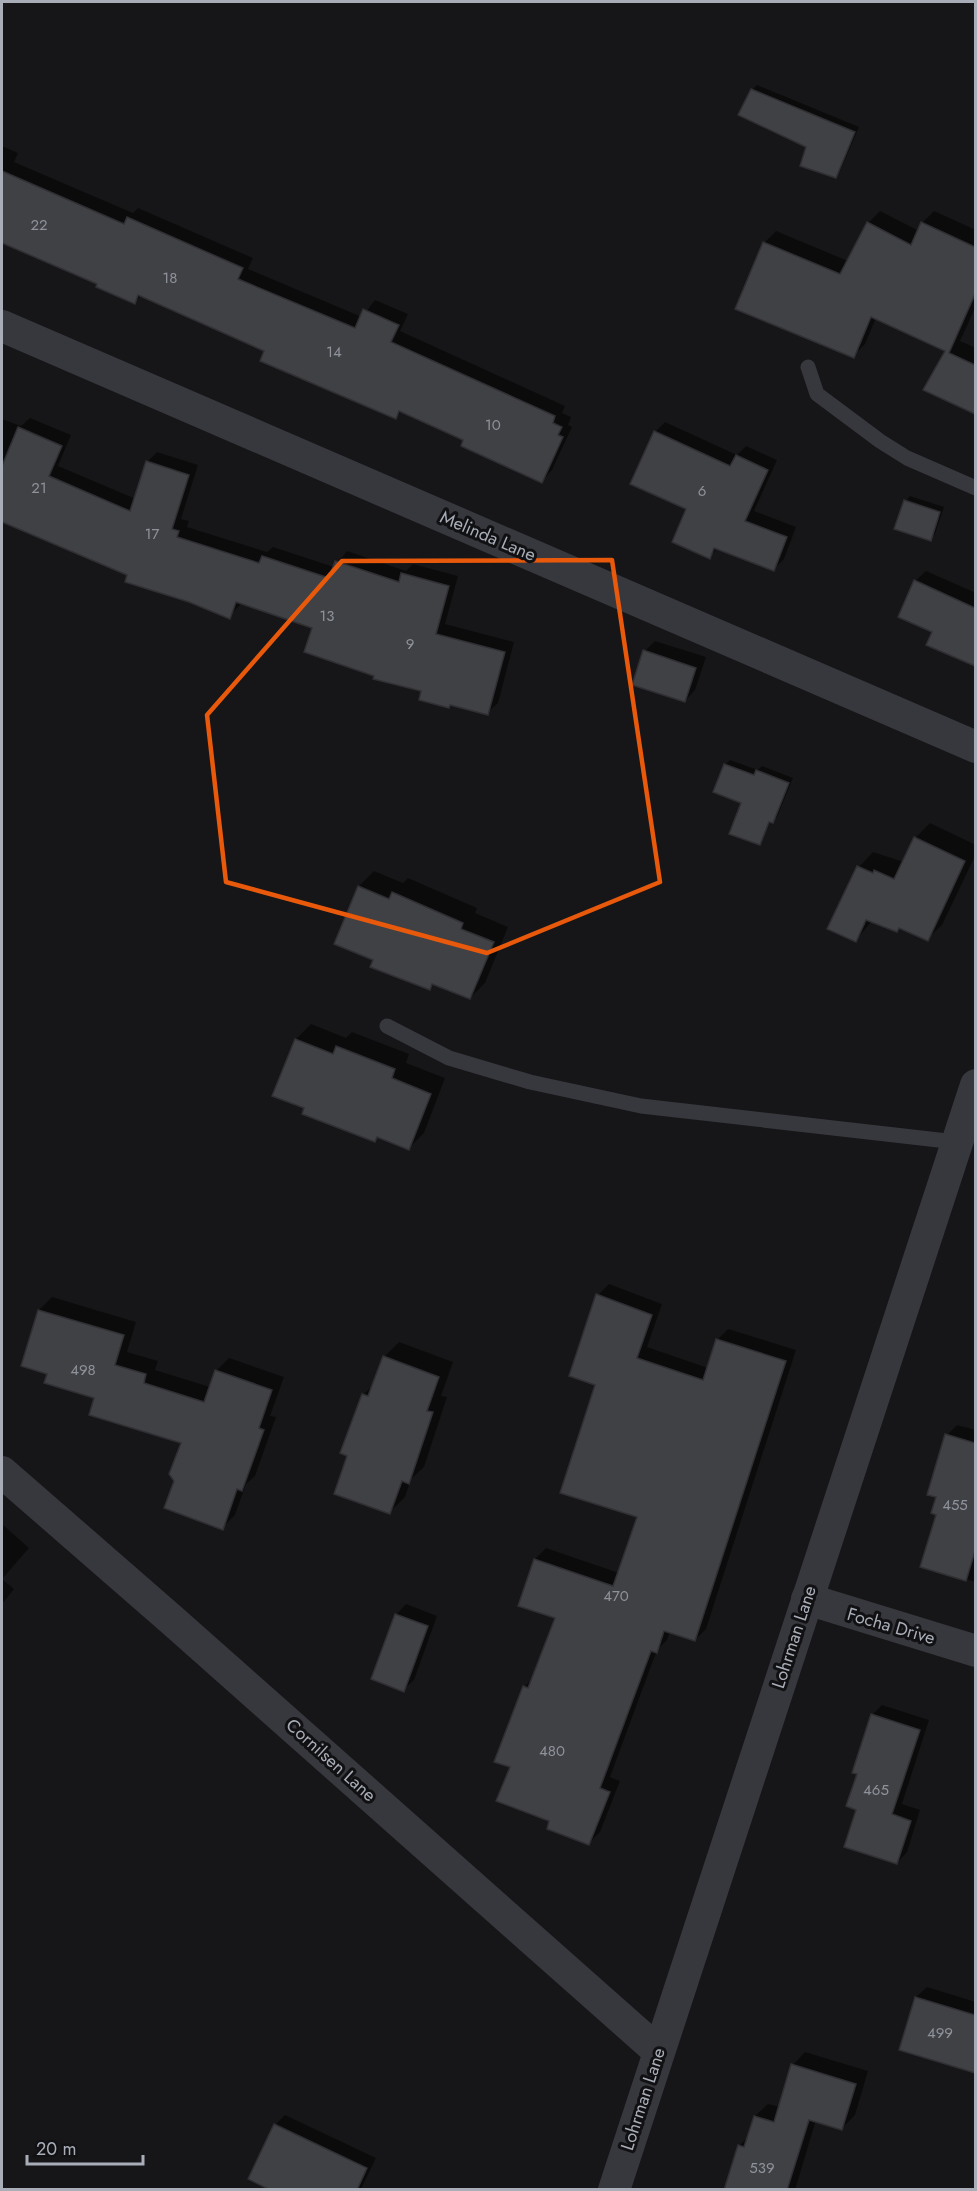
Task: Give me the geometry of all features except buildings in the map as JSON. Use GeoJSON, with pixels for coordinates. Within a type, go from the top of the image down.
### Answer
{"type":"FeatureCollection","features":[{"type":"Feature","properties":{"kind":"street","name":"Melinda Lane"},"geometry":{"type":"LineString","coordinates":[[2,326],[975,747]]}},
{"type":"Feature","properties":{"kind":"street","name":"Lohrman Lane"},"geometry":{"type":"LineString","coordinates":[[614,2190],[975,1085]]}},
{"type":"Feature","properties":{"kind":"street","name":"Cornilsen Lane"},"geometry":{"type":"LineString","coordinates":[[2,1472],[200,1644],[658,2051]]}},
{"type":"Feature","properties":{"kind":"street","name":"Focha Drive"},"geometry":{"type":"LineString","coordinates":[[807,1599],[975,1651]]}},
{"type":"Feature","properties":{"kind":"lane"},"geometry":{"type":"LineString","coordinates":[[808,367],[817,394],[880,441],[906,458],[975,488]]}},
{"type":"Feature","properties":{"kind":"lane"},"geometry":{"type":"LineString","coordinates":[[387,1026],[449,1059],[530,1082],[641,1106],[956,1142]]}},
{"type":"Feature","properties":{"kind":"highlighted area"},"geometry":{"type":"Polygon","coordinates":[[[612,560],[660,882],[487,953],[226,882],[207,715],[342,561],[612,560]]]}}]}
